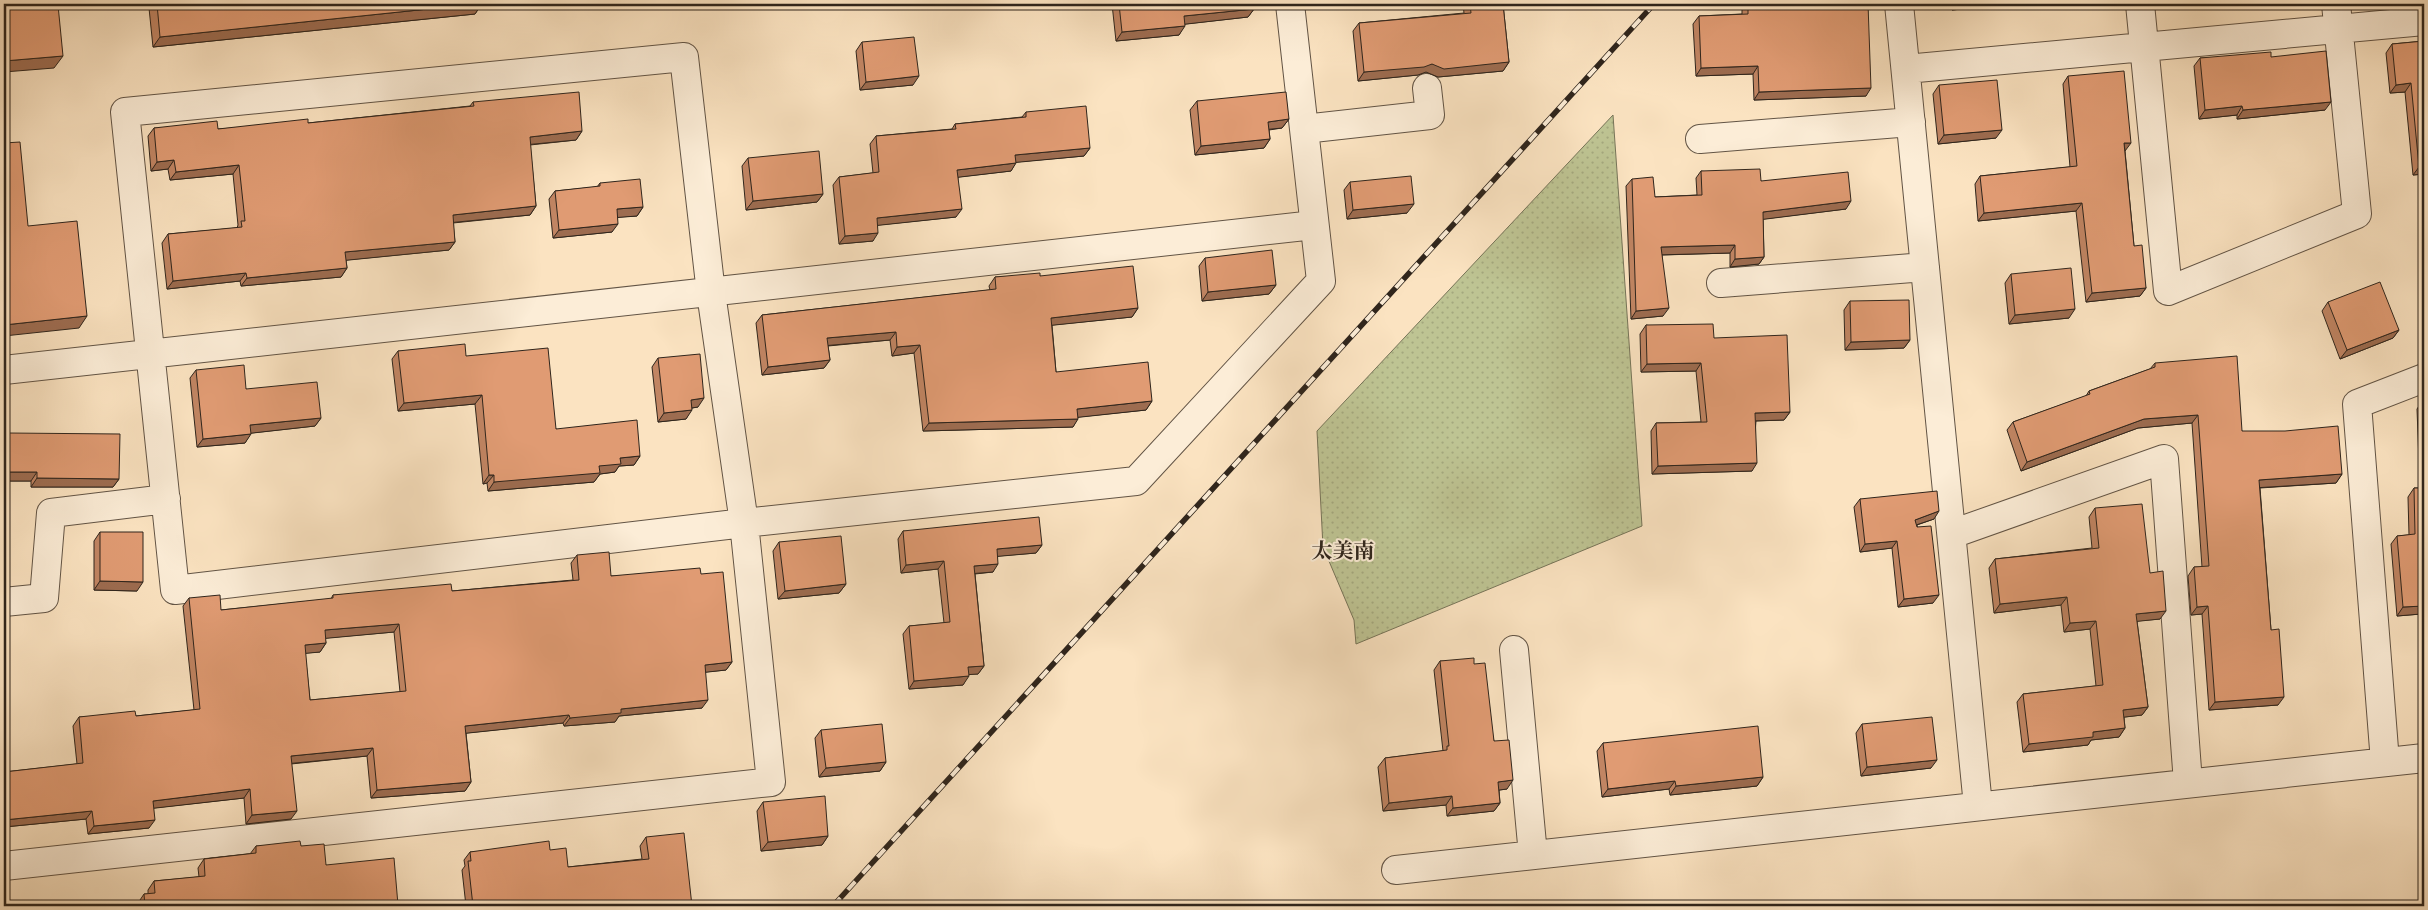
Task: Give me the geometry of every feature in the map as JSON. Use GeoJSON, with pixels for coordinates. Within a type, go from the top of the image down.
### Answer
{"type":"FeatureCollection","features":[{"type":"Feature","properties":{"kind":"street"},"geometry":{"type":"LineString","coordinates":[[4,866],[771,782],[744,523],[711,293],[684,57],[125,112],[175,590],[744,523],[1136,482],[1321,281],[1290,4]]}},
{"type":"Feature","properties":{"kind":"street"},"geometry":{"type":"LineString","coordinates":[[1899,4],[1978,806]]}},
{"type":"Feature","properties":{"kind":"street"},"geometry":{"type":"LineString","coordinates":[[2140,4],[2168,291],[2357,214],[2337,16]]}},
{"type":"Feature","properties":{"kind":"street"},"geometry":{"type":"LineString","coordinates":[[1906,69],[2144,47],[2337,16],[2424,20]]}},
{"type":"Feature","properties":{"kind":"street"},"geometry":{"type":"LineString","coordinates":[[1304,129],[1430,115],[1427,88]]}},
{"type":"Feature","properties":{"kind":"street"},"geometry":{"type":"LineString","coordinates":[[1700,140],[1911,122]]}},
{"type":"Feature","properties":{"kind":"street"},"geometry":{"type":"LineString","coordinates":[[4,370],[1314,225]]}},
{"type":"Feature","properties":{"kind":"street"},"geometry":{"type":"LineString","coordinates":[[1721,283],[1926,267]]}},
{"type":"Feature","properties":{"kind":"street"},"geometry":{"type":"LineString","coordinates":[[2385,762],[2357,404],[2424,378]]}},
{"type":"Feature","properties":{"kind":"street"},"geometry":{"type":"LineString","coordinates":[[1952,534],[2164,459],[2188,783]]}},
{"type":"Feature","properties":{"kind":"street"},"geometry":{"type":"LineString","coordinates":[[4,602],[44,598],[51,513],[166,499]]}},
{"type":"Feature","properties":{"kind":"street"},"geometry":{"type":"LineString","coordinates":[[1514,650],[1533,855]]}},
{"type":"Feature","properties":{"kind":"street"},"geometry":{"type":"LineString","coordinates":[[1396,870],[2424,758]]}},
{"type":"Feature","properties":{"kind":"green space"},"geometry":{"type":"Polygon","coordinates":[[[1613,115],[1642,526],[1356,644],[1354,620],[1323,547],[1317,431],[1613,115]]]}},
{"type":"Feature","properties":{"kind":"building"},"geometry":{"type":"Polygon","coordinates":[[[157,4],[476,4],[160,37],[157,4]]]}},
{"type":"Feature","properties":{"kind":"building"},"geometry":{"type":"Polygon","coordinates":[[[1119,4],[1254,4],[1254,9],[1184,16],[1185,26],[1122,32],[1119,4]]]}},
{"type":"Feature","properties":{"kind":"building"},"geometry":{"type":"Polygon","coordinates":[[[1470,4],[1503,4],[1509,62],[1444,69],[1432,64],[1424,67],[1364,72],[1359,23],[1471,13],[1470,4]]]}},
{"type":"Feature","properties":{"kind":"building"},"geometry":{"type":"Polygon","coordinates":[[[1748,4],[1868,4],[1871,88],[1759,92],[1758,66],[1701,68],[1699,16],[1748,14],[1748,4]]]}},
{"type":"Feature","properties":{"kind":"building"},"geometry":{"type":"Polygon","coordinates":[[[58,5],[63,56],[4,61],[4,10],[58,5]]]}},
{"type":"Feature","properties":{"kind":"building"},"geometry":{"type":"Polygon","coordinates":[[[914,37],[919,76],[866,82],[862,42],[914,37]]]}},
{"type":"Feature","properties":{"kind":"building"},"geometry":{"type":"Polygon","coordinates":[[[2424,41],[2424,166],[2419,167],[2411,83],[2396,85],[2392,44],[2424,41]]]}},
{"type":"Feature","properties":{"kind":"building"},"geometry":{"type":"Polygon","coordinates":[[[2326,51],[2331,102],[2243,110],[2242,106],[2205,110],[2200,58],[2271,52],[2271,57],[2326,51]]]}},
{"type":"Feature","properties":{"kind":"building"},"geometry":{"type":"Polygon","coordinates":[[[2124,71],[2131,143],[2124,143],[2134,246],[2142,245],[2146,288],[2092,293],[2082,203],[1984,213],[1980,176],[2077,166],[2068,76],[2124,71]]]}},
{"type":"Feature","properties":{"kind":"building"},"geometry":{"type":"Polygon","coordinates":[[[1997,80],[2002,130],[1944,135],[1939,85],[1997,80]]]}},
{"type":"Feature","properties":{"kind":"building"},"geometry":{"type":"Polygon","coordinates":[[[579,92],[582,131],[530,137],[536,206],[453,215],[455,242],[345,252],[347,268],[247,278],[246,273],[173,281],[168,234],[242,227],[241,221],[245,221],[239,165],[176,172],[174,160],[157,162],[154,128],[217,121],[218,129],[308,119],[308,123],[474,106],[473,102],[579,92]]]}},
{"type":"Feature","properties":{"kind":"building"},"geometry":{"type":"Polygon","coordinates":[[[1286,92],[1289,119],[1268,122],[1270,139],[1201,146],[1197,101],[1286,92]]]}},
{"type":"Feature","properties":{"kind":"building"},"geometry":{"type":"Polygon","coordinates":[[[1086,106],[1090,148],[1015,155],[1016,163],[957,170],[962,209],[877,218],[878,233],[845,236],[839,177],[879,172],[876,136],[956,129],[955,124],[1026,117],[1026,112],[1086,106]]]}},
{"type":"Feature","properties":{"kind":"building"},"geometry":{"type":"Polygon","coordinates":[[[20,142],[28,226],[77,221],[87,316],[4,325],[4,143],[20,142]]]}},
{"type":"Feature","properties":{"kind":"building"},"geometry":{"type":"Polygon","coordinates":[[[819,151],[823,194],[753,201],[748,158],[819,151]]]}},
{"type":"Feature","properties":{"kind":"building"},"geometry":{"type":"Polygon","coordinates":[[[1760,169],[1761,181],[1848,172],[1851,201],[1763,212],[1764,257],[1735,259],[1735,245],[1661,247],[1669,308],[1636,311],[1632,179],[1653,177],[1655,197],[1702,195],[1701,171],[1760,169]]]}},
{"type":"Feature","properties":{"kind":"building"},"geometry":{"type":"Polygon","coordinates":[[[1411,176],[1414,204],[1353,210],[1350,182],[1411,176]]]}},
{"type":"Feature","properties":{"kind":"building"},"geometry":{"type":"Polygon","coordinates":[[[640,179],[643,207],[617,209],[618,224],[559,230],[555,191],[600,186],[600,183],[640,179]]]}},
{"type":"Feature","properties":{"kind":"building"},"geometry":{"type":"Polygon","coordinates":[[[1272,250],[1276,285],[1208,292],[1205,258],[1272,250]]]}},
{"type":"Feature","properties":{"kind":"building"},"geometry":{"type":"Polygon","coordinates":[[[1133,266],[1138,308],[1051,318],[1056,372],[1148,362],[1152,401],[1077,409],[1078,419],[929,423],[920,345],[897,347],[896,332],[827,338],[830,360],[768,367],[762,315],[996,289],[995,277],[1040,273],[1040,276],[1133,266]]]}},
{"type":"Feature","properties":{"kind":"building"},"geometry":{"type":"Polygon","coordinates":[[[2071,268],[2075,309],[2015,315],[2011,274],[2071,268]]]}},
{"type":"Feature","properties":{"kind":"building"},"geometry":{"type":"Polygon","coordinates":[[[2380,282],[2399,330],[2347,350],[2328,302],[2380,282]]]}},
{"type":"Feature","properties":{"kind":"building"},"geometry":{"type":"Polygon","coordinates":[[[1909,300],[1910,340],[1851,342],[1850,301],[1909,300]]]}},
{"type":"Feature","properties":{"kind":"building"},"geometry":{"type":"Polygon","coordinates":[[[1713,324],[1714,338],[1787,335],[1790,412],[1755,413],[1757,463],[1658,466],[1656,423],[1707,422],[1701,363],[1647,364],[1646,325],[1713,324]]]}},
{"type":"Feature","properties":{"kind":"building"},"geometry":{"type":"Polygon","coordinates":[[[465,344],[466,356],[548,348],[556,429],[637,420],[640,456],[620,458],[621,464],[599,466],[600,473],[494,482],[494,475],[489,475],[482,395],[404,403],[398,351],[465,344]]]}},
{"type":"Feature","properties":{"kind":"building"},"geometry":{"type":"Polygon","coordinates":[[[700,354],[704,398],[691,400],[692,410],[664,413],[658,358],[700,354]]]}},
{"type":"Feature","properties":{"kind":"building"},"geometry":{"type":"Polygon","coordinates":[[[2237,356],[2242,431],[2285,431],[2338,426],[2342,474],[2259,480],[2271,630],[2279,629],[2284,697],[2215,702],[2208,606],[2197,607],[2194,567],[2209,566],[2198,415],[2144,419],[2027,462],[2013,422],[2090,394],[2089,391],[2155,367],[2155,363],[2237,356]]]}},
{"type":"Feature","properties":{"kind":"building"},"geometry":{"type":"Polygon","coordinates":[[[244,365],[246,389],[317,382],[321,418],[250,425],[251,434],[203,439],[196,370],[244,365]]]}},
{"type":"Feature","properties":{"kind":"building"},"geometry":{"type":"Polygon","coordinates":[[[2423,400],[2424,400],[2424,437],[2423,400]]]}},
{"type":"Feature","properties":{"kind":"building"},"geometry":{"type":"Polygon","coordinates":[[[4,416],[8,416],[8,433],[120,434],[119,479],[37,478],[37,472],[4,472],[4,416]]]}},
{"type":"Feature","properties":{"kind":"building"},"geometry":{"type":"Polygon","coordinates":[[[2414,488],[2424,488],[2424,606],[2403,607],[2397,536],[2415,534],[2414,488]]]}},
{"type":"Feature","properties":{"kind":"building"},"geometry":{"type":"Polygon","coordinates":[[[1937,491],[1939,511],[1915,520],[1917,527],[1931,526],[1939,595],[1904,599],[1897,541],[1865,544],[1860,499],[1937,491]]]}},
{"type":"Feature","properties":{"kind":"building"},"geometry":{"type":"Polygon","coordinates":[[[2142,504],[2150,573],[2163,571],[2166,611],[2136,614],[2148,707],[2123,710],[2125,728],[2093,732],[2093,737],[2029,744],[2023,694],[2103,685],[2096,621],[2070,623],[2067,597],[2000,604],[1995,559],[2099,548],[2095,508],[2142,504]]]}},
{"type":"Feature","properties":{"kind":"building"},"geometry":{"type":"Polygon","coordinates":[[[1039,517],[1042,545],[997,549],[998,564],[974,566],[984,666],[968,667],[969,676],[914,681],[909,626],[950,622],[944,561],[906,565],[903,531],[1039,517]]]}},
{"type":"Feature","properties":{"kind":"building"},"geometry":{"type":"Polygon","coordinates":[[[100,532],[143,532],[143,582],[100,581],[100,532]]]}},
{"type":"Feature","properties":{"kind":"building"},"geometry":{"type":"Polygon","coordinates":[[[841,536],[846,584],[785,591],[779,542],[841,536]]]}},
{"type":"Feature","properties":{"kind":"building"},"geometry":{"type":"Polygon","coordinates":[[[609,552],[611,576],[700,568],[701,574],[723,572],[732,662],[705,665],[708,700],[621,709],[621,713],[570,718],[569,715],[465,726],[471,782],[377,790],[373,748],[291,756],[297,811],[252,815],[250,789],[153,801],[155,820],[94,826],[92,811],[4,820],[4,772],[83,763],[79,717],[135,711],[136,716],[200,709],[189,598],[220,595],[221,610],[333,598],[333,595],[451,584],[452,591],[579,580],[577,555],[609,552]],[[399,624],[325,630],[326,643],[305,645],[310,700],[406,691],[399,624]]]}},
{"type":"Feature","properties":{"kind":"building"},"geometry":{"type":"Polygon","coordinates":[[[1474,658],[1474,664],[1485,663],[1494,741],[1509,740],[1513,780],[1498,782],[1500,803],[1453,808],[1452,796],[1389,803],[1385,758],[1447,750],[1447,746],[1449,746],[1440,661],[1474,658]]]}},
{"type":"Feature","properties":{"kind":"building"},"geometry":{"type":"Polygon","coordinates":[[[1932,717],[1937,760],[1867,767],[1862,724],[1932,717]]]}},
{"type":"Feature","properties":{"kind":"building"},"geometry":{"type":"Polygon","coordinates":[[[882,724],[886,762],[826,768],[821,730],[882,724]]]}},
{"type":"Feature","properties":{"kind":"building"},"geometry":{"type":"Polygon","coordinates":[[[1758,726],[1763,777],[1676,786],[1675,781],[1608,789],[1603,743],[1758,726]]]}},
{"type":"Feature","properties":{"kind":"building"},"geometry":{"type":"Polygon","coordinates":[[[825,796],[828,836],[768,842],[763,802],[825,796]]]}},
{"type":"Feature","properties":{"kind":"building"},"geometry":{"type":"Polygon","coordinates":[[[684,833],[692,906],[473,906],[468,861],[471,861],[470,852],[549,841],[550,850],[566,848],[568,867],[649,859],[646,837],[684,833]]]}},
{"type":"Feature","properties":{"kind":"building"},"geometry":{"type":"Polygon","coordinates":[[[300,841],[301,846],[324,844],[326,865],[394,858],[398,905],[145,906],[144,894],[155,893],[154,881],[205,876],[204,859],[256,853],[256,846],[300,841]]]}},
{"type":"Feature","properties":{"kind":"railway"},"geometry":{"type":"LineString","coordinates":[[833,906],[1654,4]]}},
{"type":"Feature","properties":{"kind":"district","name":"太美南"},"geometry":{"type":"Point","coordinates":[1343,551]}}]}
